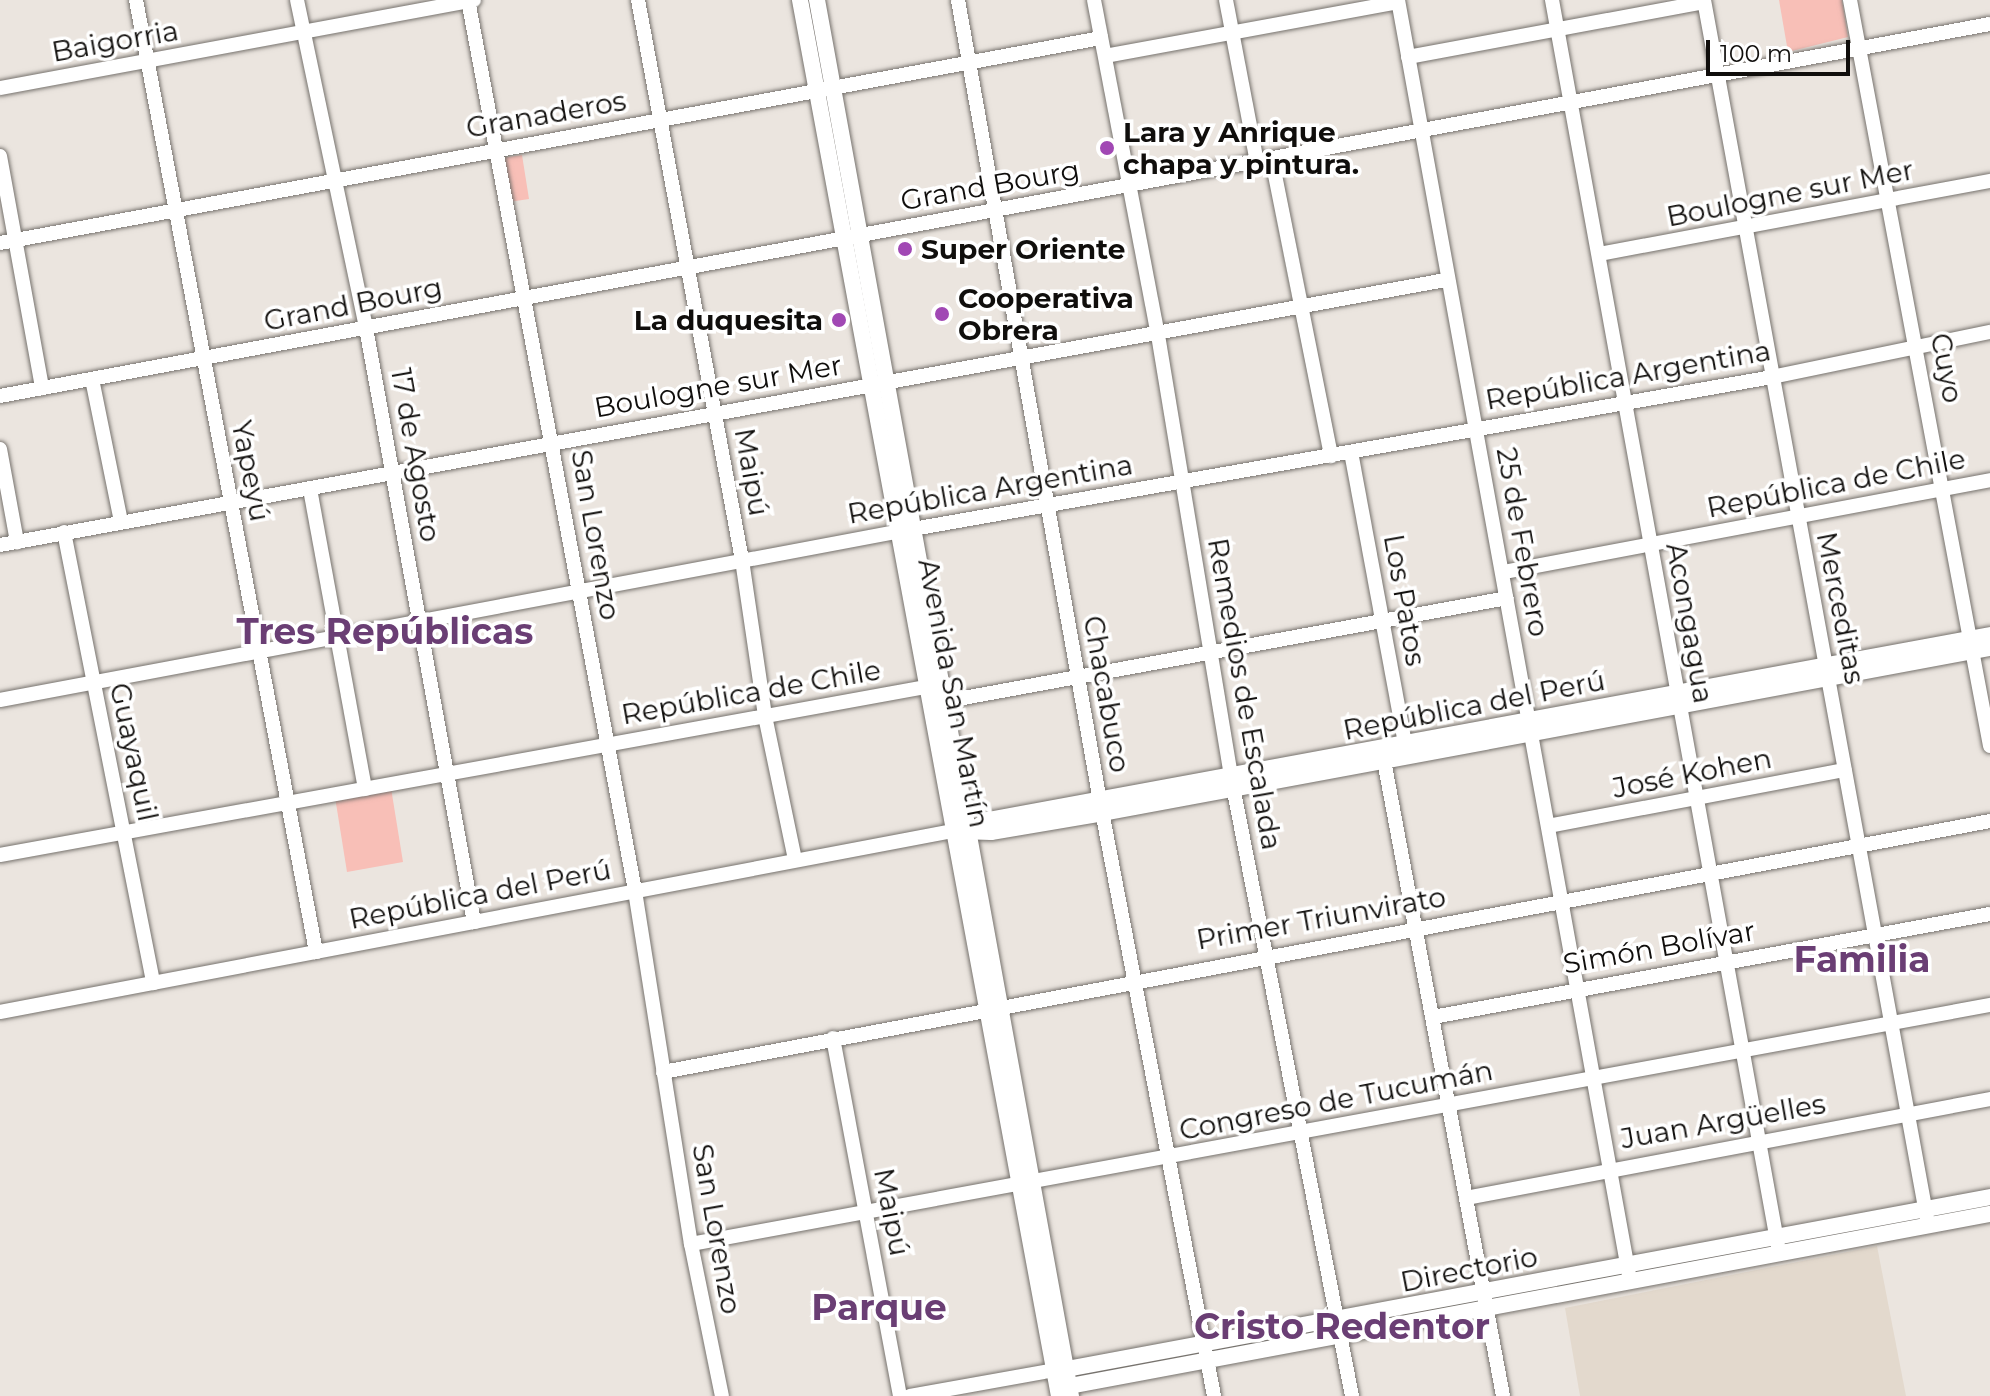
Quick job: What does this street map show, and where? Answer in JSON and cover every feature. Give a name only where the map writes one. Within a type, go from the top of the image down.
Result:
[{"type":"main road","name":"Avenida San Martín","points":[[800,0],[952,831],[994,1007]]},
{"type":"main road","name":"Avenida San Martín","points":[[817,0],[947,701],[970,832],[994,1007],[1063,1385]]},
{"type":"main road","name":"República del Perú","points":[[952,831],[970,832],[1971,645],[1990,635]]},
{"type":"main road","name":"República del Perú","points":[[1971,645],[1990,648]]},
{"type":"main road","name":"Directorio","points":[[1927,1218],[1990,1197]]},
{"type":"main road","name":"Directorio","points":[[1063,1385],[1205,1353],[1340,1328],[1486,1310],[1629,1274],[1927,1218],[1990,1214]]},
{"type":"main road","name":"Directorio","points":[[1340,1328],[1483,1292],[1629,1274]]},
{"type":"street","name":"Yapeyú","points":[[136,0],[316,952]]},
{"type":"street","name":"17 de Agosto","points":[[297,0],[366,328],[474,922]]},
{"type":"street","name":"Baigorria","points":[[0,88],[470,0]]},
{"type":"street","name":"San Lorenzo","points":[[470,0],[635,891],[691,1244],[722,1396]]},
{"type":"street","name":"Maipú","points":[[638,0],[742,560],[765,716],[795,860]]},
{"type":"street","name":"Chacabuco","points":[[958,0],[1077,674],[1214,1396]]},
{"type":"street","name":"Remedios de Escalada","points":[[1094,0],[1158,335],[1180,481],[1233,782],[1352,1396]]},
{"type":"street","points":[[1226,0],[1301,308],[1331,456]]},
{"type":"street","name":"Acongagua","points":[[1552,0],[1626,402],[1676,699],[1698,799],[1778,1246]]},
{"type":"street","name":"Cuyo","points":[[1850,0],[1990,746]]},
{"type":"street","points":[[1105,56],[1398,1]]},
{"type":"street","name":"25 de Febrero","points":[[1398,1],[1446,280],[1504,572],[1629,1274]]},
{"type":"street","points":[[1408,57],[1704,1]]},
{"type":"street","name":"Merceditas","points":[[1704,1],[1927,1218]]},
{"type":"street","name":"Grand Bourg","points":[[0,396],[1990,24]]},
{"type":"street","name":"Granaderos","points":[[0,243],[1101,38]]},
{"type":"street","points":[[0,156],[42,388]]},
{"type":"street","name":"Boulogne sur Mer","points":[[1599,254],[1990,181]]},
{"type":"street","name":"Boulogne sur Mer","points":[[0,545],[1446,280]]},
{"type":"street","name":"República Argentina","points":[[0,700],[742,560],[1331,456],[1476,427],[1772,377],[1990,332]]},
{"type":"street","points":[[92,379],[121,521]]},
{"type":"street","points":[[0,449],[17,542]]},
{"type":"street","name":"Los Patos","points":[[1351,452],[1384,618],[1406,751]]},
{"type":"street","name":"República de Chile","points":[[1504,572],[1990,480]]},
{"type":"street","points":[[310,489],[365,789]]},
{"type":"street","name":"Guayaquil","points":[[64,532],[153,983]]},
{"type":"street","points":[[947,701],[1077,674],[1507,598]]},
{"type":"street","name":"República de Chile","points":[[0,855],[925,687],[947,701]]},
{"type":"street","points":[[1383,756],[1503,1396]]},
{"type":"street","name":"José Kohen","points":[[1548,826],[1845,770]]},
{"type":"street","name":"Primer Triunvirato","points":[[663,1072],[1268,954],[1990,821]]},
{"type":"street","name":"República del Perú","points":[[0,1012],[952,831]]},
{"type":"street","name":"Simón Bolívar","points":[[1433,1017],[1990,914]]},
{"type":"street","name":"Congreso de Tucumán","points":[[691,1244],[867,1216],[1990,1005]]},
{"type":"street","name":"Maipú","points":[[833,1038],[900,1396]]},
{"type":"street","name":"Juan Argüelles","points":[[1466,1198],[1610,1168],[1990,1099]]},
{"type":"street","name":"Directorio","points":[[910,1396],[1063,1385]]},
{"type":"shaded area","points":[[1779,0],[1842,0],[1848,37],[1788,52]]},
{"type":"shaded area","points":[[522,155],[529,199],[509,202],[502,158]]},
{"type":"shaded area","points":[[391,788],[403,862],[347,872],[335,797]]},
{"type":"shaded area","points":[[1877,1246],[1906,1396],[1580,1396],[1565,1308]]},
{"type":"place","name":"Lara y Anrique chapa y pintura.","points":[[1107,148]]},
{"type":"place","name":"Super Oriente","points":[[905,249]]},
{"type":"place","name":"Cooperativa Obrera","points":[[942,314]]},
{"type":"place","name":"La duquesita","points":[[839,320]]},
{"type":"district","name":"Tres Repúblicas","points":[[385,632]]},
{"type":"district","name":"Familia","points":[[1862,960]]},
{"type":"district","name":"Parque","points":[[879,1308]]},
{"type":"district","name":"Cristo Redentor","points":[[1342,1327]]}]
